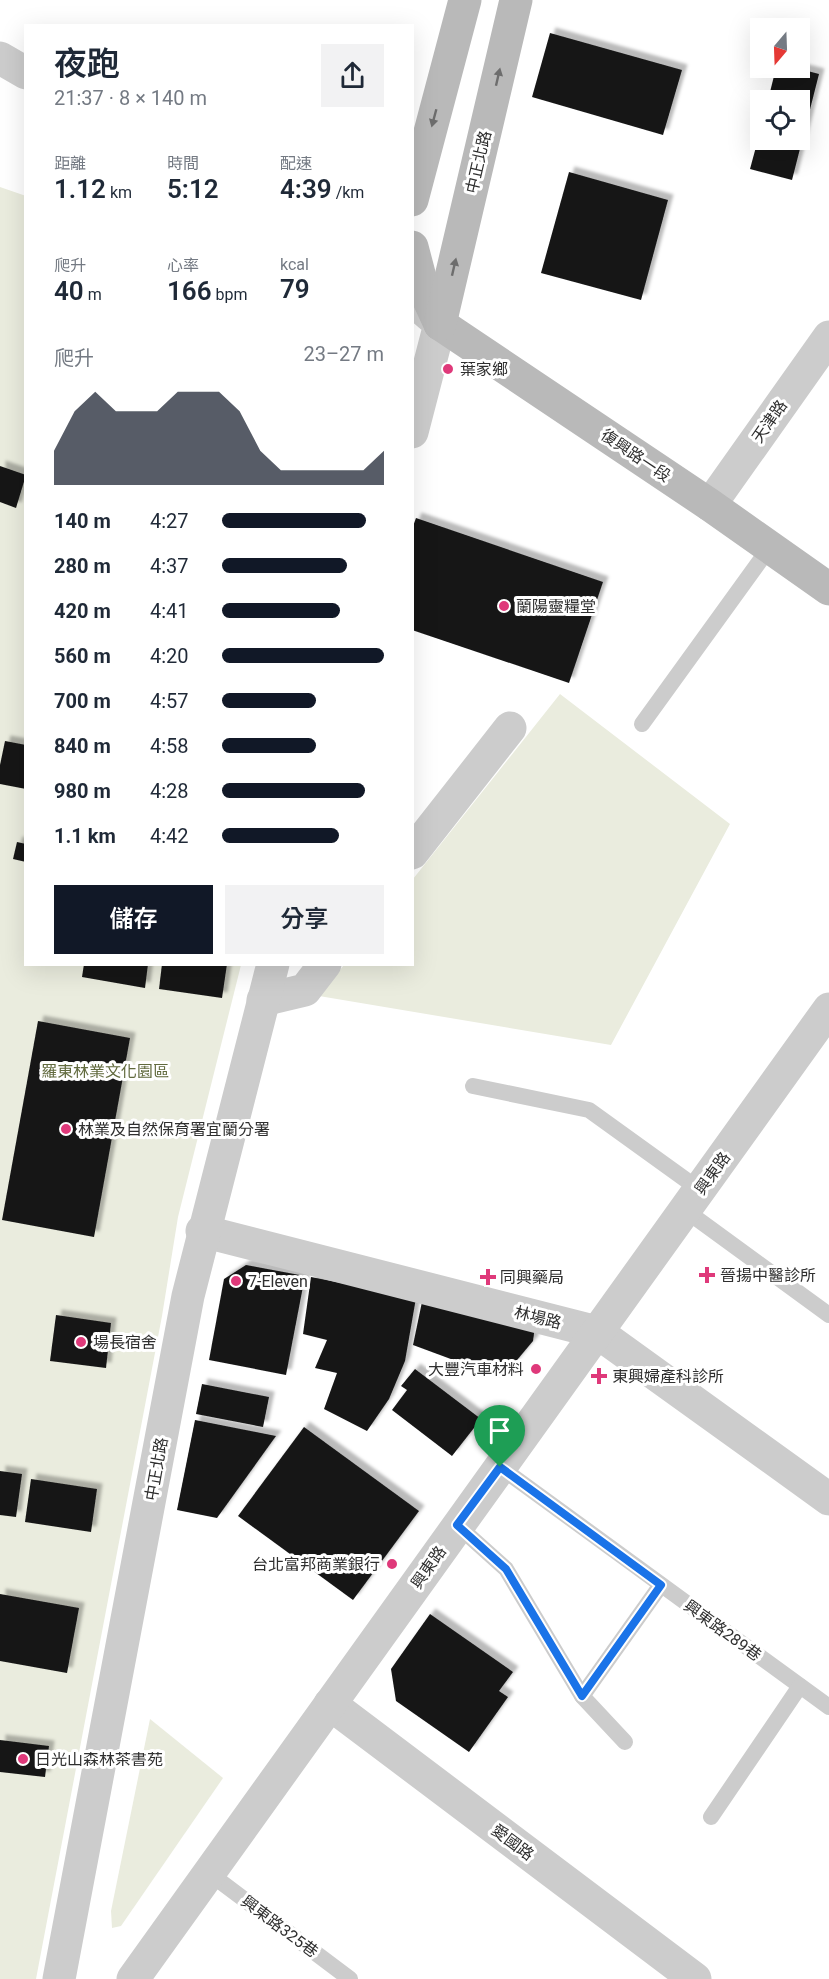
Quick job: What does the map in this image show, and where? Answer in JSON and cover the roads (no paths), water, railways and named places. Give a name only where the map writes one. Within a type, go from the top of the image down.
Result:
[{"type":"main road","points":[[414,192],[465,0]]},
{"type":"main road","name":"中正北路","points":[[440,324],[516,0]]},
{"type":"main road","points":[[414,255],[422,285],[440,324]]},
{"type":"main road","name":"復興路一段","points":[[440,324],[710,505],[829,589]]},
{"type":"street","points":[[0,58],[24,72]]},
{"type":"street","points":[[414,303],[440,324]]},
{"type":"street","name":"中正北路","points":[[414,424],[440,324]]},
{"type":"street","name":"天津路","points":[[710,505],[829,337]]},
{"type":"street","points":[[414,850],[510,728]]},
{"type":"street","name":"中正北路","points":[[59,1979],[188,1296],[202,1232],[272,966]]},
{"type":"street","points":[[263,1000],[305,990],[323,966]]},
{"type":"street","name":"興東路","points":[[133,1979],[829,1009]]},
{"type":"street","name":"林場路","points":[[202,1232],[597,1332],[829,1499]]},
{"type":"street","name":"愛國路","points":[[330,1704],[695,1979]]},
{"type":"lane","points":[[642,724],[770,547]]},
{"type":"lane","points":[[473,1086],[589,1110],[829,1315]]},
{"type":"lane","name":"興東路289巷","points":[[500,1467],[829,1707]]},
{"type":"lane","points":[[457,1525],[506,1569],[582,1696],[625,1742]]},
{"type":"lane","points":[[582,1696],[661,1585]]},
{"type":"lane","points":[[711,1817],[800,1686]]},
{"type":"lane","name":"興東路325巷","points":[[209,1873],[350,1979]]},
{"type":"place","name":"葉家鄉","points":[[448,369]]},
{"type":"place","name":"蘭陽靈糧堂","points":[[504,606]]},
{"type":"place","name":"林業及自然保育署宜蘭分署","points":[[66,1129]]},
{"type":"place","name":"晉揚中醫診所","points":[[707,1275]]},
{"type":"place","name":"同興藥局","points":[[488,1277]]},
{"type":"place","name":"7-Eleven","points":[[236,1281]]},
{"type":"place","name":"場長宿舍","points":[[81,1342]]},
{"type":"place","name":"大豐汽車材料","points":[[536,1369]]},
{"type":"place","name":"東興婦產科診所","points":[[599,1376]]},
{"type":"place","name":"台北富邦商業銀行","points":[[392,1564]]},
{"type":"place","name":"日光山森林茶書苑","points":[[23,1759]]},
{"type":"park label","name":"羅東林業文化園區","points":[[105,1071]]}]
